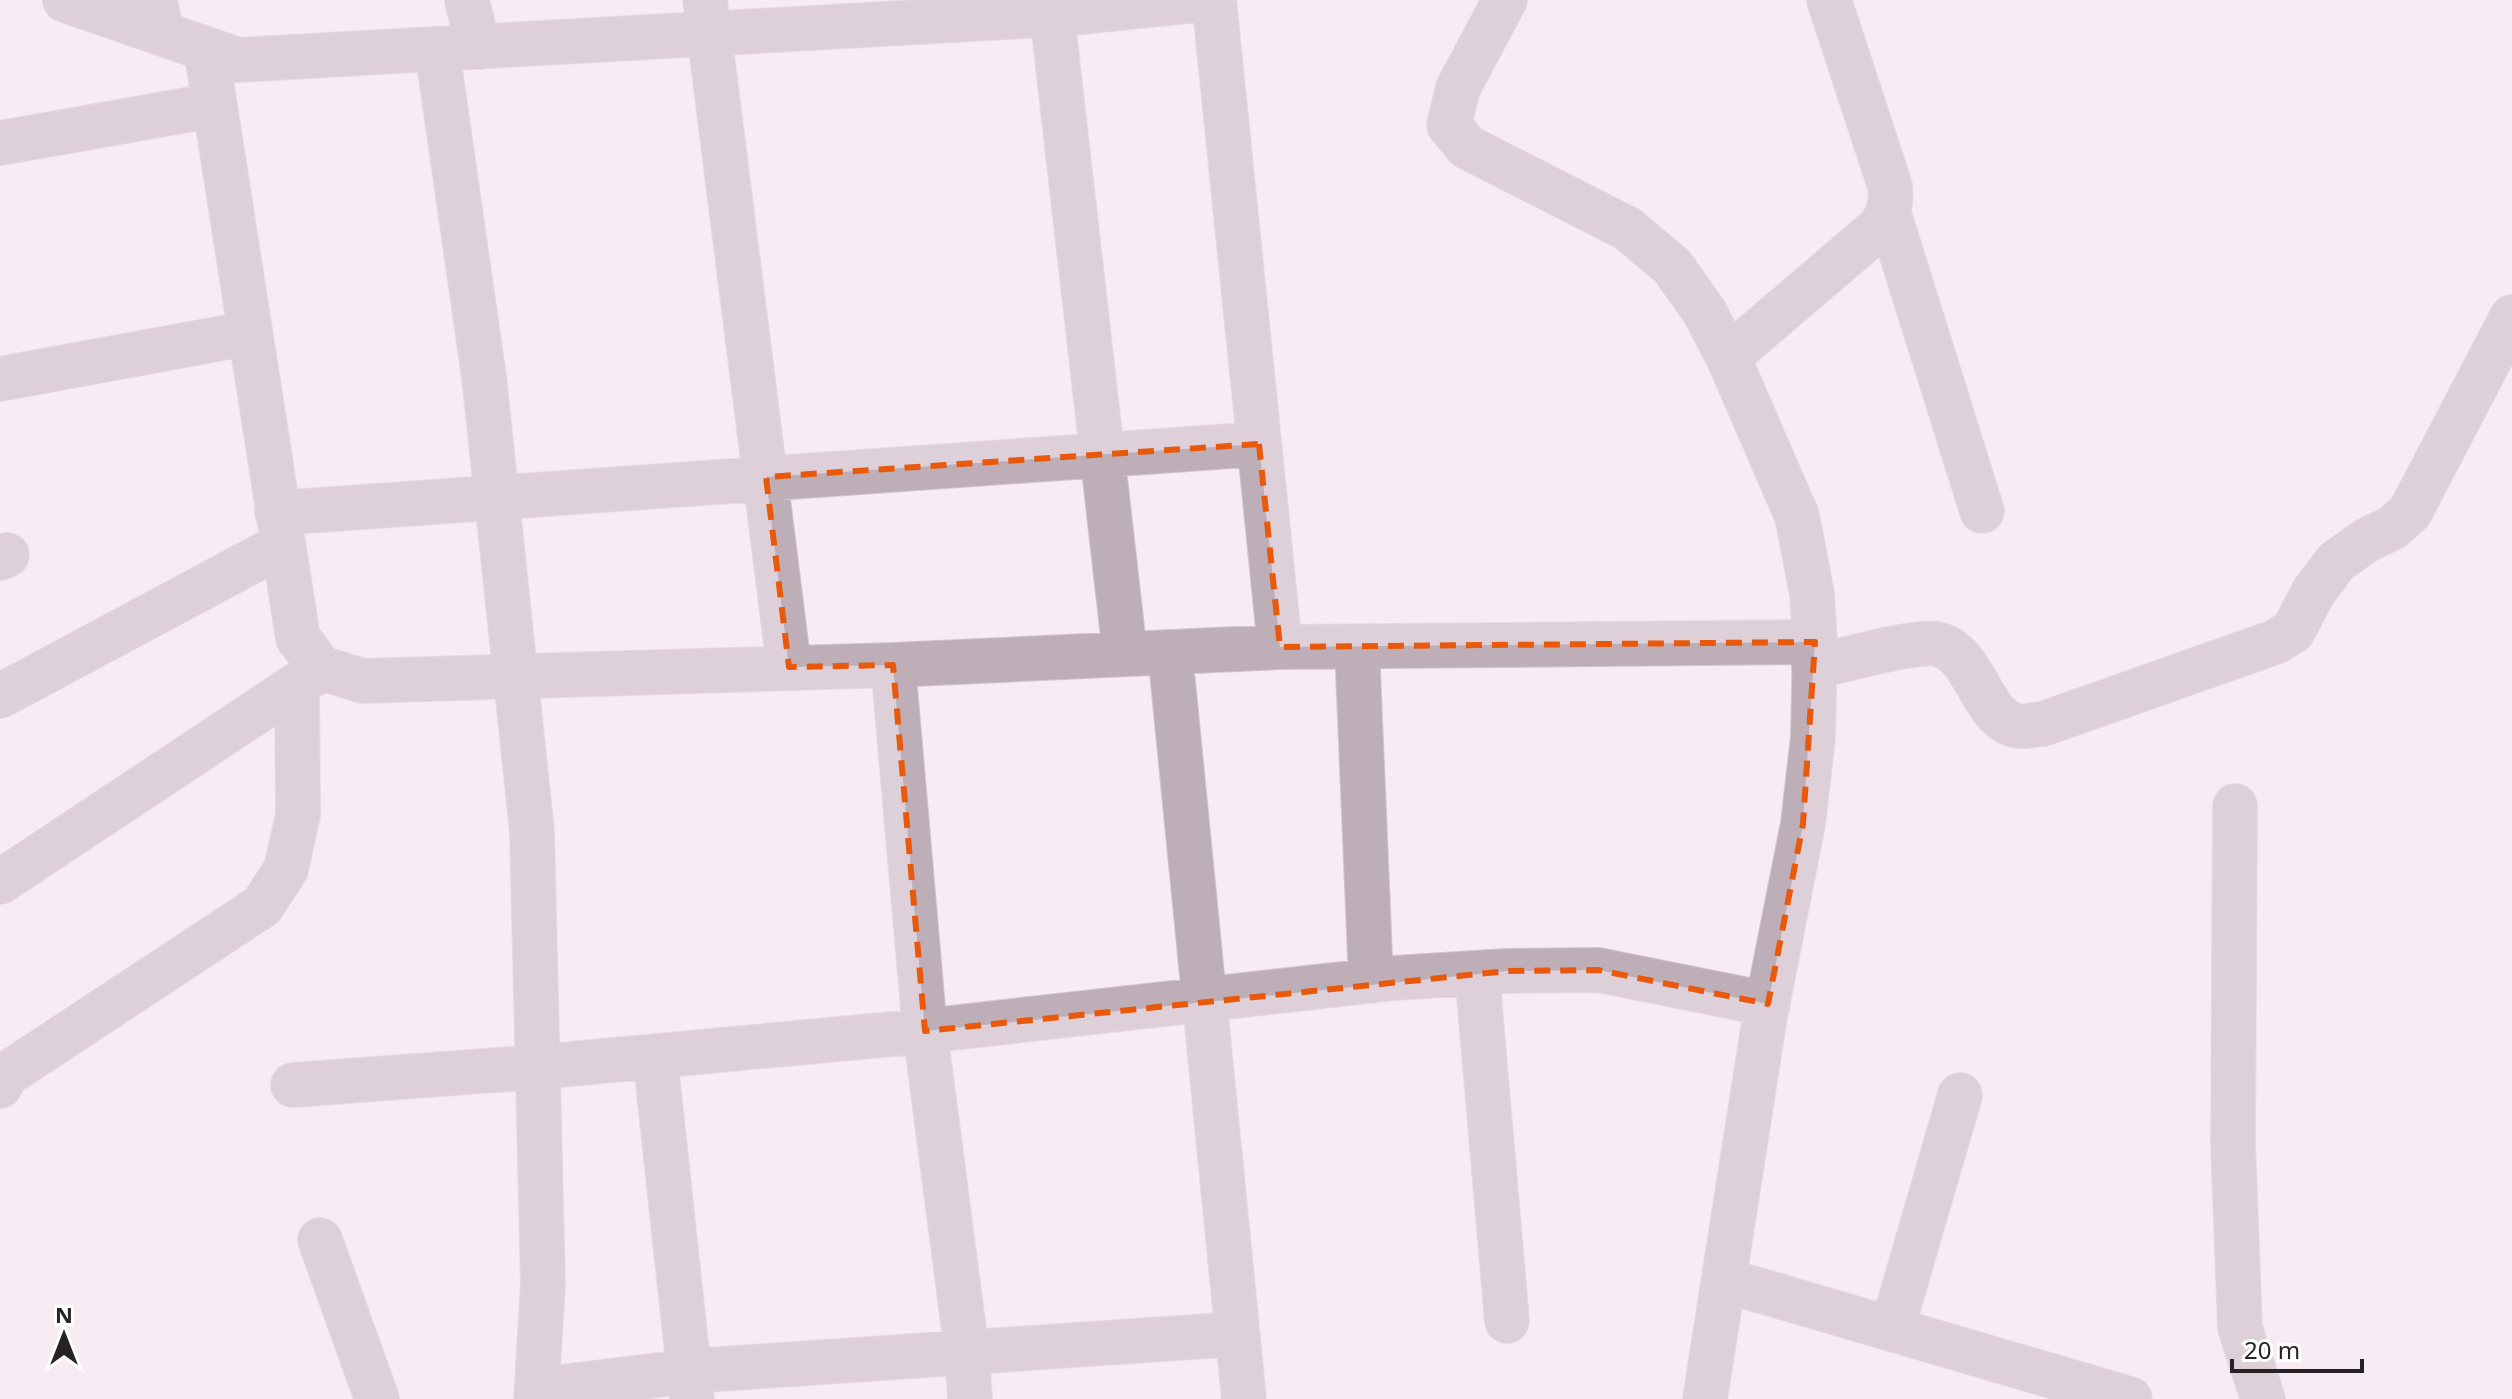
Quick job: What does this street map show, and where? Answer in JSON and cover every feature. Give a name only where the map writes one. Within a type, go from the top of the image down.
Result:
[{"type":"street","points":[[65,0],[158,16],[206,49],[238,60],[457,48],[708,16],[1052,14],[1101,5],[1198,0]]},
{"type":"street","points":[[467,0],[457,48],[484,377],[532,832],[543,1285],[536,1395],[692,1385],[967,1353],[1237,1334]]},
{"type":"street","points":[[1214,0],[1280,647]]},
{"type":"street","points":[[1505,0],[1458,88],[1449,125],[1467,147],[1628,229],[1672,266],[1704,311],[1728,357],[1797,516],[1812,594],[1813,737],[1803,824],[1768,1004],[1705,1399]]},
{"type":"street","points":[[1728,357],[1880,227],[1889,214],[1892,201],[1890,186],[1829,0]]},
{"type":"street","points":[[1052,14],[1125,654]]},
{"type":"street","points":[[708,16],[789,667]]},
{"type":"street","points":[[0,1086],[7,1074],[262,906],[286,869],[298,815],[309,676],[298,638],[280,529],[206,49]]},
{"type":"street","points":[[0,143],[215,105]]},
{"type":"street","points":[[1889,214],[1982,511]]},
{"type":"street","points":[[0,882],[309,676],[363,681],[893,665],[1280,647],[1814,654],[1937,644],[1962,659],[1996,713],[2017,726],[2043,724],[2275,642],[2293,631],[2314,591],[2337,561],[2367,540],[2392,528],[2410,512],[2512,317]]},
{"type":"street","points":[[0,379],[250,333]]},
{"type":"street","points":[[0,696],[280,529],[496,498],[1259,444]]},
{"type":"street","points":[[1357,647],[1371,981]]},
{"type":"street","points":[[1170,652],[1244,1399]]},
{"type":"street","points":[[893,665],[925,1031],[967,1353],[970,1399]]},
{"type":"street","points":[[2235,806],[2233,1143],[2240,1328],[2263,1399]]},
{"type":"street","points":[[293,1085],[538,1067],[925,1031],[1371,981],[1477,973],[1598,970],[1768,1004]]},
{"type":"street","points":[[1477,973],[1507,1321]]},
{"type":"street","points":[[655,1056],[692,1385]]},
{"type":"street","points":[[1892,1329],[1960,1095]]},
{"type":"street","points":[[320,1240],[377,1399]]},
{"type":"street","points":[[1724,1280],[2130,1399]]},
{"type":"highlighted area","points":[[1259,444],[1280,647],[1815,642],[1803,824],[1768,1004],[1598,970],[1507,971],[925,1031],[893,665],[789,667],[766,477]]}]
